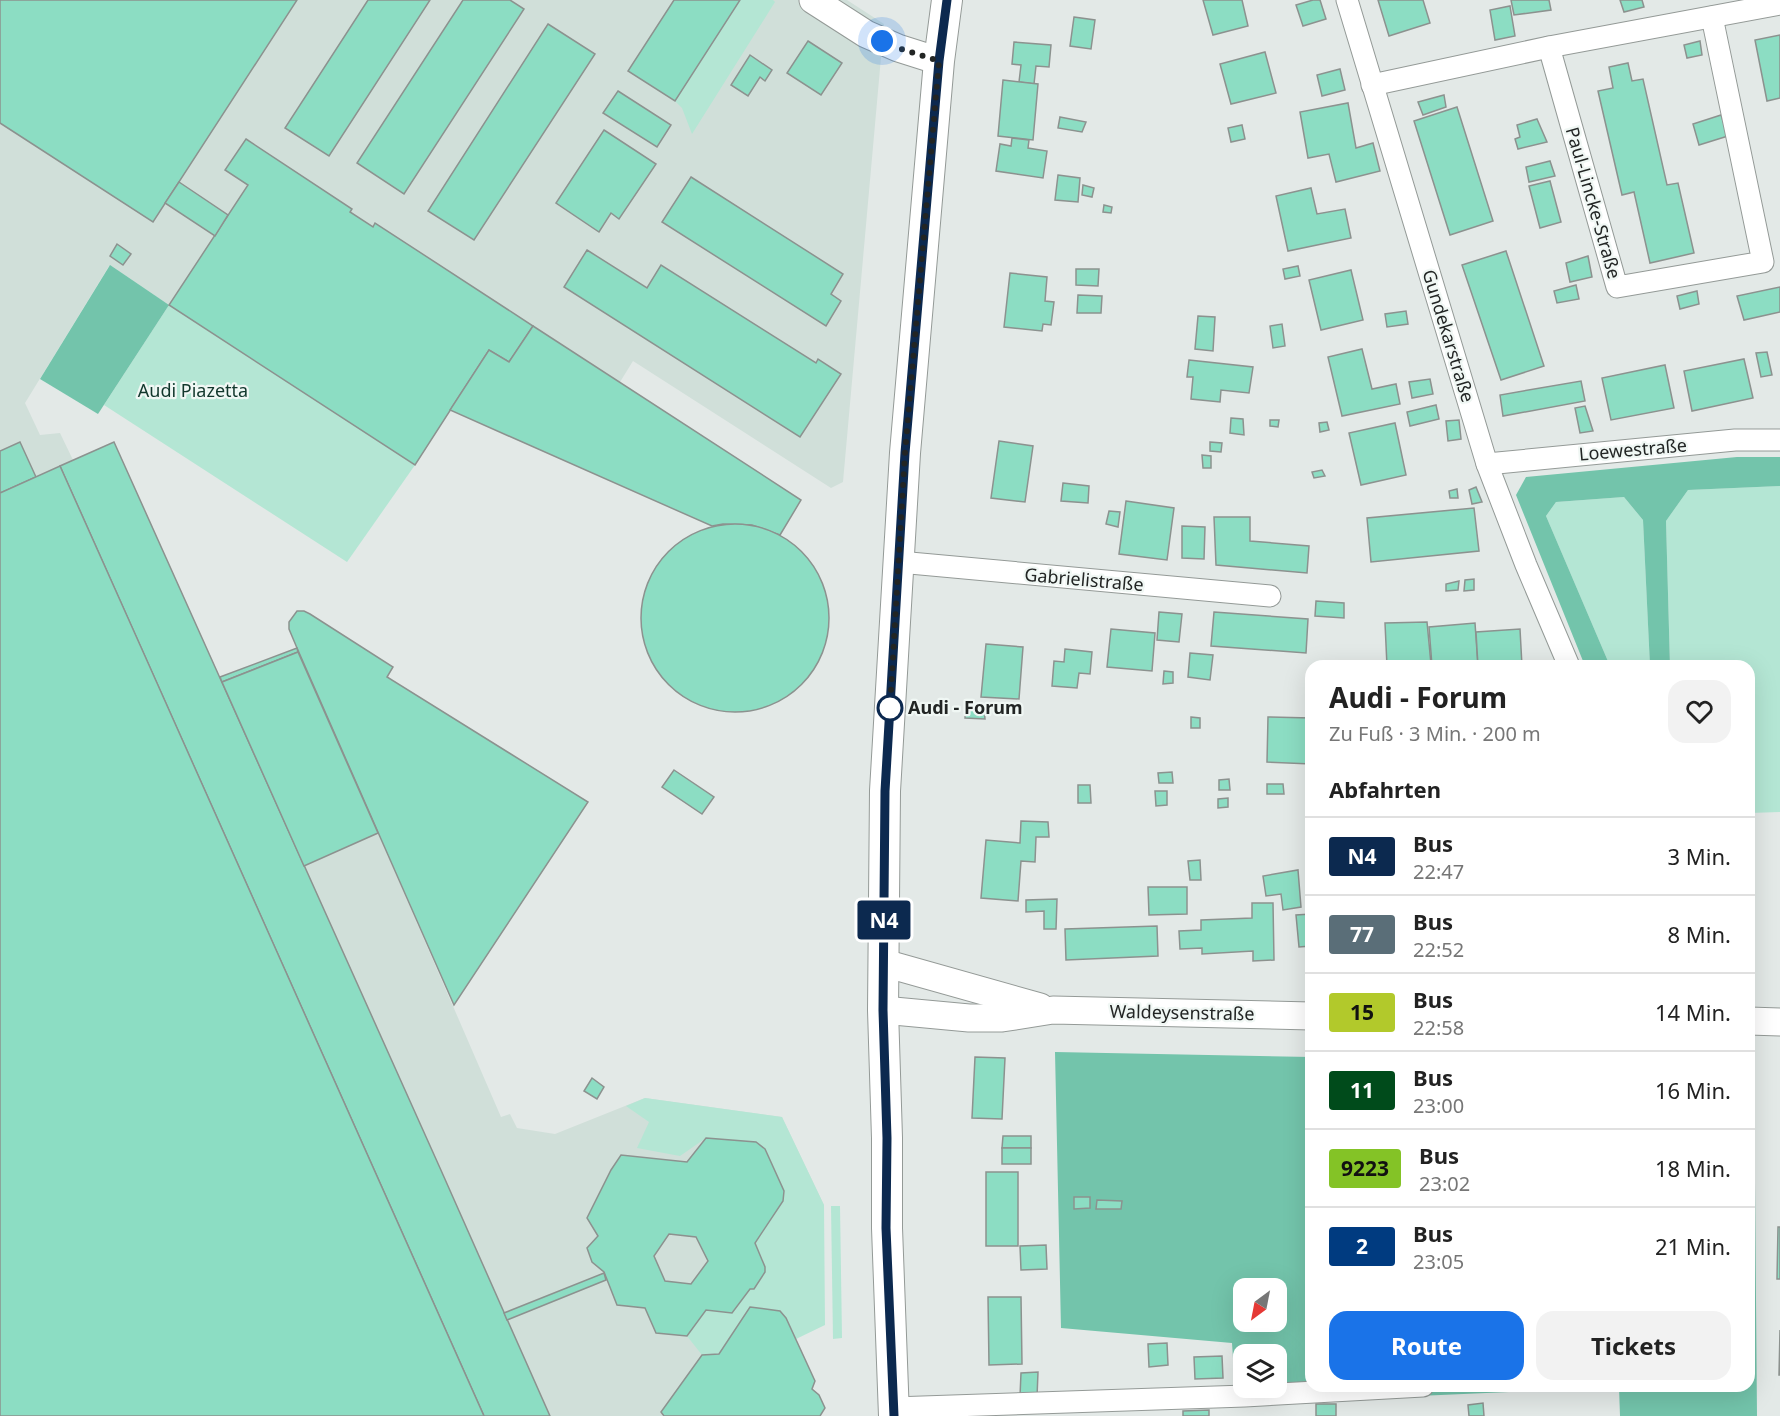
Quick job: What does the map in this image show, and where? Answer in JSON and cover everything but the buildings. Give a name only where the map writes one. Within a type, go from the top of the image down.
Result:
[{"type":"main road","points":[[894,1412],[886,1228],[887,1138],[883,1010],[885,791],[905,453],[939,61],[947,0]]},
{"type":"street","points":[[813,0],[866,34],[898,48],[939,61]]},
{"type":"street","name":"Gundekarstraße","points":[[1347,0],[1487,464],[1566,660]]},
{"type":"street","points":[[1372,85],[1549,47],[1780,4]]},
{"type":"street","name":"Paul-Lincke-Straße","points":[[1549,47],[1617,287],[1763,262],[1712,17]]},
{"type":"street","name":"Loewestraße","points":[[1487,464],[1735,440],[1780,440]]},
{"type":"street","name":"Gabrielistraße","points":[[899,562],[1270,596]]},
{"type":"street","name":"Waldeysenstraße","points":[[884,963],[1053,1010]]},
{"type":"street","name":"Waldeysenstraße","points":[[883,1010],[969,1018],[1002,1018],[1053,1010],[1305,1016]]},
{"type":"street","points":[[1755,1021],[1780,1022]]},
{"type":"street","points":[[894,1412],[1316,1392]]},
{"type":"shaded area","points":[[0,0],[847,0],[884,24],[843,482],[831,488],[633,361],[620,382],[376,224],[373,227],[350,212],[352,209],[226,170],[248,185],[169,305],[109,266],[25,403],[40,435],[60,433],[73,460],[114,442],[220,677],[297,648],[298,652],[223,682],[304,865],[378,833],[501,1117],[510,1114],[517,1128],[555,1134],[645,1098],[782,1117],[824,1205],[780,1311],[817,1416],[0,1416]]},
{"type":"green space","points":[[740,0],[773,0],[775,2],[692,134],[682,108],[675,101]]},
{"type":"green space","points":[[110,265],[169,305],[98,414],[40,379]]},
{"type":"green space","name":"Audi Piazetta","points":[[169,305],[415,465],[347,562],[104,405]]},
{"type":"green space","points":[[1737,457],[1780,457],[1780,486],[1688,490],[1666,521],[1670,660],[1650,660],[1643,520],[1624,497],[1556,502],[1546,516],[1607,660],[1583,660],[1516,495],[1526,477]]},
{"type":"green space","points":[[1780,486],[1780,812],[1755,813],[1755,660],[1670,660],[1666,521],[1688,490]]},
{"type":"green space","points":[[1624,497],[1643,520],[1650,660],[1607,660],[1546,516],[1556,502]]},
{"type":"green space","points":[[1055,1052],[1305,1057],[1305,1392],[1506,1392],[1236,1404],[1236,1398],[1287,1398],[1287,1344],[1233,1344],[1233,1358],[1232,1343],[1061,1328]]},
{"type":"green space","points":[[645,1098],[782,1117],[824,1205],[825,1325],[796,1339],[780,1311],[750,1307],[719,1354],[702,1355],[687,1336],[706,1310],[732,1313],[750,1289],[754,1289],[765,1267],[755,1243],[783,1201],[784,1191],[765,1149],[756,1142],[706,1138],[680,1156],[637,1148],[649,1122],[626,1106]]},
{"type":"green space","points":[[1755,1182],[1757,1416],[1620,1416],[1619,1392],[1755,1392]]},
{"type":"green space","points":[[831,1206],[840,1206],[842,1338],[833,1339]]},
{"type":"bus line","name":"N4","points":[[894,1416],[886,1228],[887,1138],[883,1010],[885,791],[905,453],[939,61],[947,0]]},
{"type":"place","name":"Audi - Forum","points":[[890,708]]},
{"type":"route","points":[[882,41],[939,61],[905,453],[890,708]]}]
